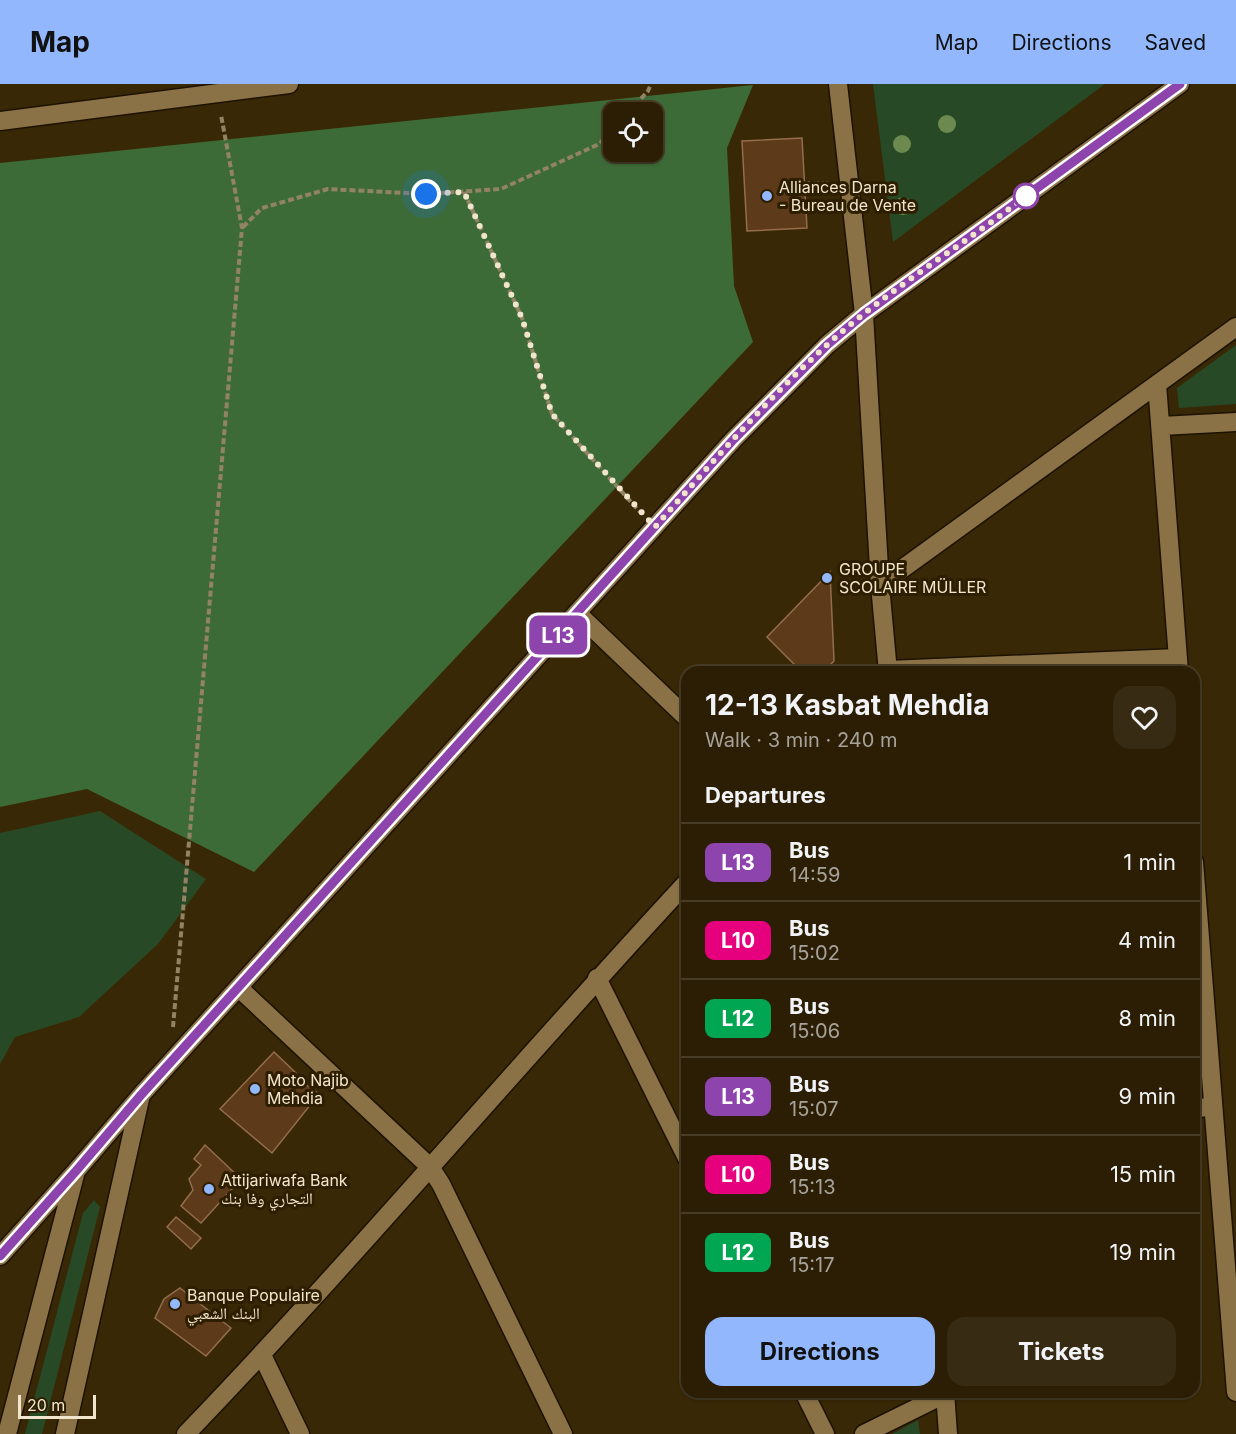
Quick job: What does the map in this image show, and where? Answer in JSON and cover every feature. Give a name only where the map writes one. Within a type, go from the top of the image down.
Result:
[{"type":"street","points":[[0,121],[289,84]]},
{"type":"street","points":[[838,84],[864,314],[887,666]]},
{"type":"street","points":[[0,1256],[141,1095],[734,439],[800,371],[864,314],[1179,84]]},
{"type":"street","points":[[880,585],[1236,327]]},
{"type":"street","points":[[1130,666],[1179,665],[1157,384]]},
{"type":"street","points":[[1161,426],[1236,422]]},
{"type":"street","points":[[578,613],[681,712]]},
{"type":"street","points":[[186,1434],[261,1355],[597,978],[681,888]]},
{"type":"street","points":[[1200,939],[1236,1392]]},
{"type":"street","points":[[597,978],[681,1146]]},
{"type":"street","points":[[239,988],[430,1167],[441,1184],[563,1434]]},
{"type":"street","points":[[65,1434],[141,1095]]},
{"type":"street","points":[[1200,1108],[1213,1107]]},
{"type":"street","points":[[7,1434],[76,1171]]},
{"type":"street","points":[[261,1355],[300,1434]]},
{"type":"street","points":[[807,1398],[825,1434]]},
{"type":"street","points":[[864,1434],[935,1398]]},
{"type":"street","points":[[945,1398],[948,1434]]},
{"type":"path","points":[[638,102],[651,84]]},
{"type":"path","points":[[173,1028],[242,228],[217,92]]},
{"type":"path","points":[[242,228],[262,208],[328,189],[426,194],[501,189],[599,144],[603,140]]},
{"type":"path","points":[[464,192],[522,318],[552,414],[655,527]]},
{"type":"green space","points":[[873,84],[1105,84],[893,242]]},
{"type":"green space","points":[[753,85],[727,148],[734,286],[753,342],[254,872],[87,789],[0,807],[0,163]]},
{"type":"green space","points":[[1236,345],[1236,404],[1179,408],[1177,388]]},
{"type":"green space","points":[[100,811],[206,879],[158,944],[79,1017],[15,1037],[0,1064],[0,833]]},
{"type":"green space","points":[[94,1200],[100,1207],[42,1434],[25,1434],[83,1213]]},
{"type":"green space","points":[[918,1420],[920,1434],[892,1434]]},
{"type":"building","points":[[802,138],[807,228],[747,231],[742,141]]},
{"type":"building","points":[[830,572],[834,661],[829,666],[796,666],[767,637]]},
{"type":"building","points":[[274,1052],[296,1073],[295,1077],[319,1094],[272,1153],[220,1109]]},
{"type":"building","points":[[205,1145],[241,1179],[201,1223],[181,1206],[193,1190],[189,1179],[201,1165],[194,1159]]},
{"type":"building","points":[[176,1217],[201,1238],[191,1249],[167,1227]]},
{"type":"building","points":[[180,1288],[231,1328],[206,1356],[155,1318],[164,1299]]},
{"type":"bus line","name":"L13","points":[[0,1256],[141,1095],[734,439],[827,345],[864,314],[1180,84]]},
{"type":"place","name":"Alliances Darna - Bureau de Vente","points":[[767,196]]},
{"type":"place","name":"GROUPE SCOLAIRE MÜLLER","points":[[827,578]]},
{"type":"place","name":"Moto Najib Mehdia","points":[[255,1089]]},
{"type":"place","name":"Attijariwafa Bank التجاري وفا بنك","points":[[209,1189]]},
{"type":"place","name":"Banque Populaire البنك الشعبي","points":[[175,1304]]},
{"type":"route","points":[[426,194],[464,192],[522,318],[552,414],[655,527],[734,439],[827,345],[864,314],[1026,196]]}]
